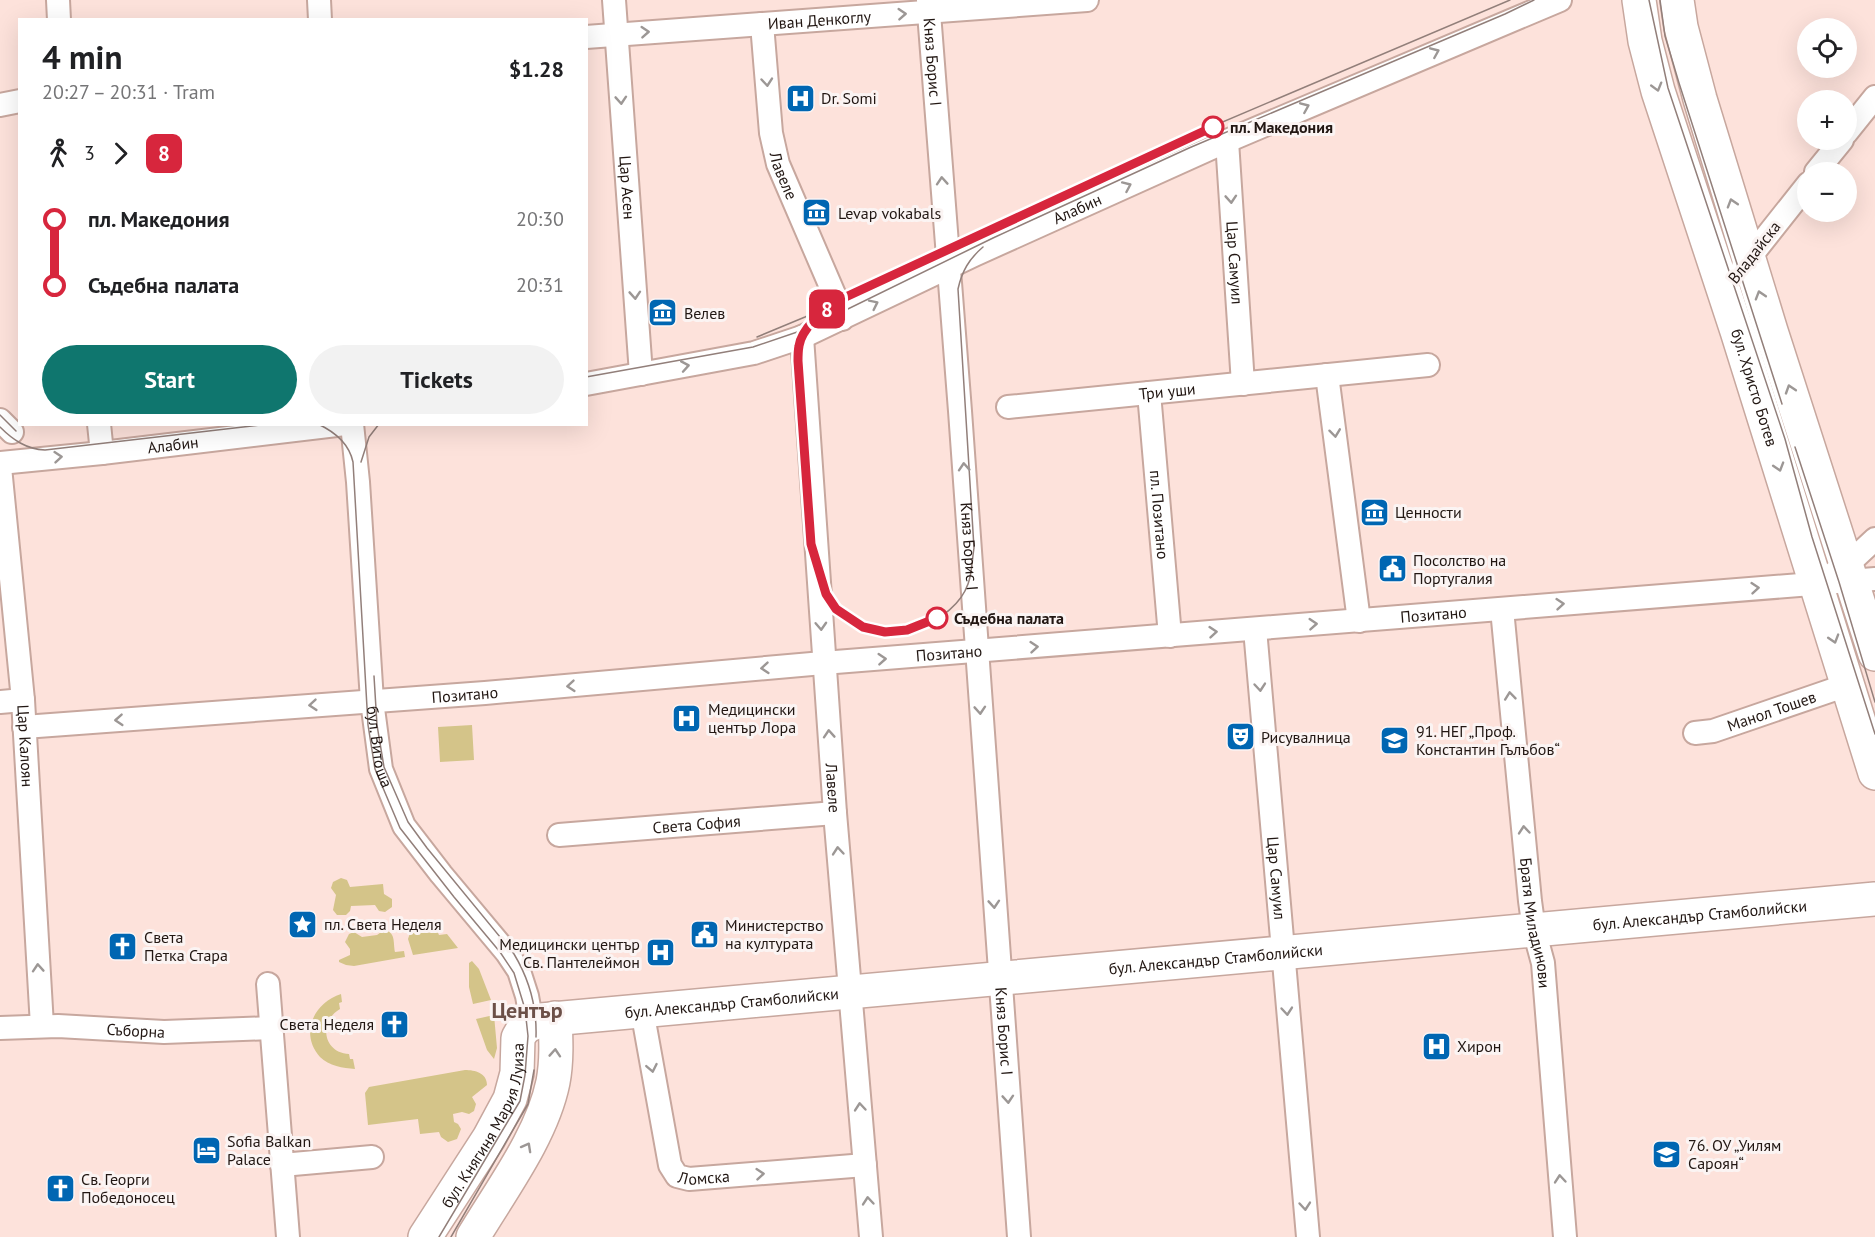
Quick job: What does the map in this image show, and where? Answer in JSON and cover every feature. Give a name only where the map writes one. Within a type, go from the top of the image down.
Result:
[{"type":"main road","name":"бул. Христо Ботев","points":[[1639,0],[1645,41],[1658,91],[1724,291],[1875,773]]},
{"type":"main road","name":"бул. Христо Ботев","points":[[1678,1],[1681,27],[1700,99],[1749,259],[1858,575],[1875,654]]},
{"type":"main road","name":"бул. Александър Стамболийски","points":[[543,1021],[642,1010],[1875,899]]},
{"type":"main road","name":"бул. Княгиня Мария Луиза","points":[[424,1237],[510,1099],[517,1073],[518,1038],[527,1026],[543,1021]]},
{"type":"main road","points":[[473,1237],[527,1147],[540,1120],[553,1081],[556,1038],[543,1021]]},
{"type":"street","points":[[58,0],[59,18]]},
{"type":"street","points":[[319,0],[320,18]]},
{"type":"street","name":"Цар Асен","points":[[614,0],[641,374]]},
{"type":"street","name":"Иван Денкоглу","points":[[588,37],[762,24],[929,6],[1087,0]]},
{"type":"street","name":"Алабин","points":[[588,384],[754,353],[802,337],[950,266],[1227,141],[1560,0]]},
{"type":"street","name":"Княз Борис I","points":[[929,6],[950,266],[1019,1237]]},
{"type":"street","name":"Лавеле","points":[[762,24],[771,133],[778,164],[837,301],[842,319]]},
{"type":"street","points":[[0,105],[18,101]]},
{"type":"street","points":[[1857,121],[1873,103]]},
{"type":"street","name":"Цар Самуил","points":[[1227,141],[1243,384]]},
{"type":"street","points":[[1824,162],[1834,150]]},
{"type":"street","name":"Владайска","points":[[1724,291],[1797,197]]},
{"type":"street","name":"Лавеле","points":[[802,337],[823,663],[871,1237]]},
{"type":"street","name":"Три уши","points":[[1008,407],[1428,365]]},
{"type":"street","points":[[1327,375],[1359,621]]},
{"type":"street","name":"пл. Позитано","points":[[1149,393],[1170,636]]},
{"type":"street","points":[[99,426],[102,453]]},
{"type":"street","name":"Алабин","points":[[0,465],[328,426]]},
{"type":"street","name":"бул. Витоша","points":[[352,426],[372,701],[381,770],[404,826],[515,966],[527,996],[543,1021]]},
{"type":"street","name":"Цар Калоян","points":[[0,465],[22,700],[42,1026]]},
{"type":"street","points":[[1858,575],[1875,539]]},
{"type":"street","name":"Позитано","points":[[24,727],[485,693],[823,663],[1359,621],[1816,583],[1858,575]]},
{"type":"street","name":"Братя Миладинови","points":[[1502,609],[1534,930],[1543,963],[1565,1237]]},
{"type":"street","name":"Цар Самуил","points":[[1255,629],[1308,1237]]},
{"type":"street","name":"Манол Тошев","points":[[1695,733],[1713,731],[1847,684]]},
{"type":"street","points":[[0,702],[22,700]]},
{"type":"street","name":"Света София","points":[[559,835],[835,813]]},
{"type":"street","points":[[268,984],[288,1237]]},
{"type":"street","name":"Ломска","points":[[642,1010],[670,1165],[677,1176],[688,1179],[865,1165]]},
{"type":"street","name":"Съборна","points":[[0,1028],[42,1026],[164,1032],[271,1028]]},
{"type":"street","points":[[282,1165],[372,1157]]},
{"type":"shaded area","points":[[472,725],[474,760],[440,762],[438,727]]},
{"type":"shaded area","points":[[341,878],[347,880],[350,887],[383,884],[384,894],[392,899],[392,907],[385,912],[379,911],[375,905],[351,906],[346,915],[337,915],[333,910],[336,895],[331,888],[333,882]]},
{"type":"shaded area","points":[[435,926],[439,935],[447,934],[458,948],[413,955],[408,939],[410,933],[417,929],[425,933],[431,932]]},
{"type":"shaded area","points":[[384,930],[392,935],[395,952],[404,951],[405,957],[354,966],[339,962],[350,955],[350,949],[345,942],[349,934],[354,932],[362,937],[377,935]]},
{"type":"shaded area","points":[[472,961],[479,969],[491,1000],[473,1004],[469,987],[469,963]]},
{"type":"shaded area","points":[[341,994],[340,1009],[329,1021],[326,1035],[333,1048],[349,1054],[350,1059],[353,1059],[355,1069],[328,1063],[320,1057],[311,1038],[312,1020],[317,1012],[331,998]]},
{"type":"shaded area","points":[[494,1015],[497,1048],[494,1059],[487,1050],[476,1019]]},
{"type":"shaded area","points":[[465,1070],[483,1075],[487,1085],[472,1097],[476,1104],[474,1111],[469,1114],[462,1112],[453,1114],[454,1122],[461,1129],[457,1139],[448,1142],[441,1137],[439,1132],[420,1134],[418,1119],[368,1125],[365,1093],[369,1087]]},
{"type":"tram line","points":[[757,337],[805,317],[1185,138],[1510,0]]},
{"type":"tram line","points":[[588,377],[753,347],[809,328],[993,238],[1189,148],[1534,0]]},
{"type":"tram line","points":[[1649,0],[1668,88],[1785,439],[1812,537],[1875,734]]},
{"type":"tram line","points":[[1660,0],[1665,36],[1679,83],[1782,404]]},
{"type":"tram line","name":"8","points":[[937,618],[925,625],[907,630],[885,632],[863,627],[849,618],[836,609],[826,594],[811,544],[798,361],[802,337],[833,303],[1213,127]]},
{"type":"tram line","points":[[810,327],[801,342],[798,361],[811,541],[820,584],[834,607],[856,623],[868,628],[895,631],[922,626],[943,615],[961,598],[971,571],[974,548],[958,289],[967,266],[983,247]]},
{"type":"tram line","points":[[0,415],[16,431]]},
{"type":"tram line","points":[[0,427],[20,443],[45,450],[251,426]]},
{"type":"tram line","points":[[321,426],[340,439],[348,449],[353,462],[368,725],[375,769],[400,828],[500,952],[514,973],[525,1009],[528,1036],[520,1101],[439,1237]]},
{"type":"tram line","points":[[361,462],[369,437],[377,426]]},
{"type":"tram line","points":[[1795,447],[1875,702]]},
{"type":"tram line","points":[[374,676],[377,725],[384,767],[408,822],[514,954],[531,994],[536,1037]]},
{"type":"tram line","points":[[451,1237],[528,1104],[534,1070]]},
{"type":"place","name":"Dr. Somi","points":[[800,98]]},
{"type":"place","name":"пл. Македония","points":[[1213,127]]},
{"type":"place","name":"Levap vokabals","points":[[817,213]]},
{"type":"place","name":"Велев","points":[[663,313]]},
{"type":"place","name":"Ценности","points":[[1374,512]]},
{"type":"place","name":"Посолство на Португалия","points":[[1392,569]]},
{"type":"place","name":"Съдебна палата","points":[[937,618]]},
{"type":"place","name":"Медицински център Лора","points":[[687,718]]},
{"type":"place","name":"Рисувалница","points":[[1240,737]]},
{"type":"place","name":"91. НЕГ „Проф. Константин Гълъбов“","points":[[1395,740]]},
{"type":"place","name":"пл. Света Неделя","points":[[303,924]]},
{"type":"place","name":"Министерство на културата","points":[[704,934]]},
{"type":"place","name":"Света Петка Стара","points":[[123,946]]},
{"type":"place","name":"Медицински център Св. Пантелеймон","points":[[661,953]]},
{"type":"place","name":"Света Неделя","points":[[395,1024]]},
{"type":"place","name":"Хирон","points":[[1436,1046]]},
{"type":"place","name":"Sofia Balkan Palace","points":[[206,1150]]},
{"type":"place","name":"76. ОУ „Уилям Сароян“","points":[[1667,1154]]},
{"type":"place","name":"Св. Георги Победоносец","points":[[60,1188]]},
{"type":"district","name":"Център","points":[[527,1010]]}]
